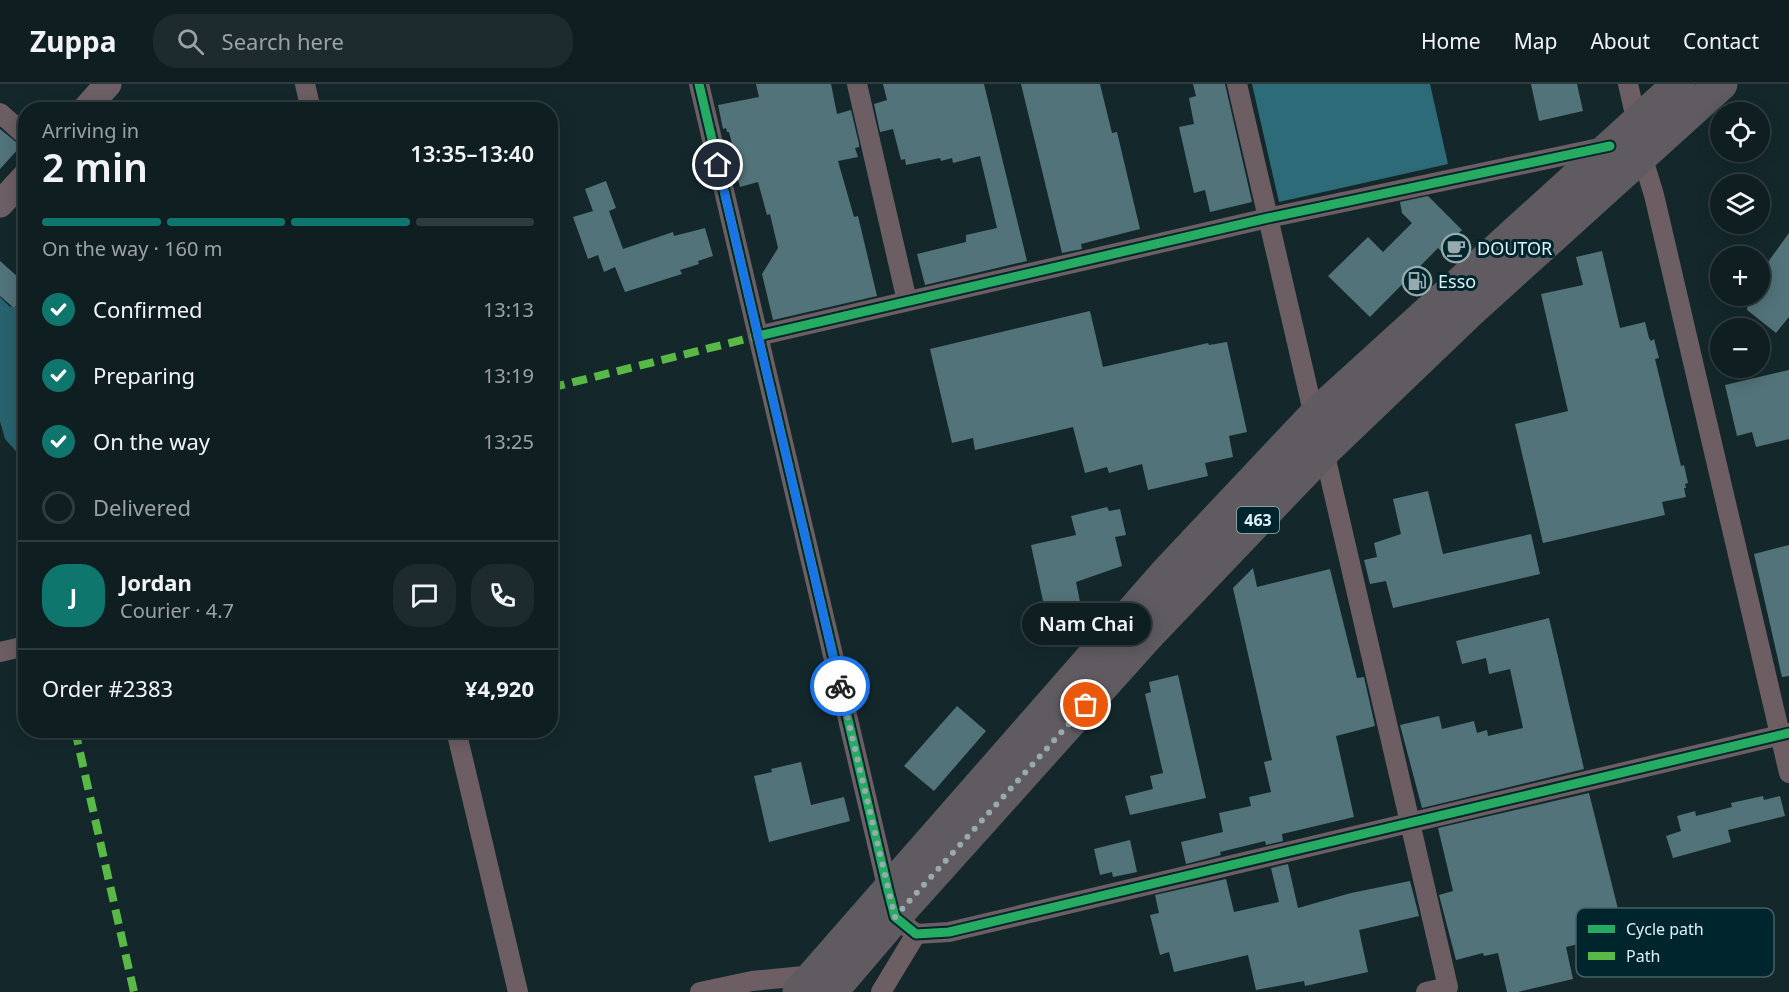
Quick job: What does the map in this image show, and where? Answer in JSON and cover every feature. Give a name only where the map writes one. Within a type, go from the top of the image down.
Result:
[{"type":"highway","name":"463","points":[[900,914],[1166,573],[1314,416],[1679,84]]},
{"type":"highway","name":"463","points":[[815,986],[900,914],[1149,634],[1324,451],[1468,313],[1721,84]]},
{"type":"street","points":[[92,102],[108,84]]},
{"type":"street","points":[[305,84],[308,102]]},
{"type":"street","points":[[699,84],[758,336],[900,914],[881,992]]},
{"type":"street","points":[[857,84],[907,301]]},
{"type":"street","points":[[1237,84],[1314,416]]},
{"type":"street","points":[[1628,84],[1637,123]]},
{"type":"street","points":[[0,113],[18,129]]},
{"type":"street","points":[[758,336],[1268,218],[1610,146]]},
{"type":"street","points":[[1642,156],[1654,195],[1785,734],[1789,773]]},
{"type":"street","points":[[0,204],[18,185]]},
{"type":"street","points":[[1324,451],[1448,987],[1426,992]]},
{"type":"street","points":[[0,652],[18,648]]},
{"type":"street","points":[[900,914],[950,932],[1785,734]]},
{"type":"street","points":[[458,738],[518,992]]},
{"type":"street","points":[[700,992],[752,981],[815,986]]},
{"type":"shaded area","points":[[1252,84],[1430,84],[1448,164],[1279,202]]},
{"type":"shaded area","points":[[0,297],[9,306],[18,308],[18,454],[5,439],[0,421]]},
{"type":"building","points":[[756,84],[831,84],[837,114],[851,110],[859,144],[859,147],[855,148],[858,157],[838,161],[854,217],[858,216],[877,296],[773,320],[762,274],[778,248],[770,214],[767,215],[758,182],[740,187],[729,132],[726,128],[723,129],[718,105],[759,97]]},
{"type":"building","points":[[883,84],[984,84],[1027,261],[925,285],[917,254],[966,242],[966,235],[997,228],[980,156],[953,163],[952,158],[941,161],[940,158],[906,165],[905,159],[901,160],[893,129],[880,132],[874,104],[887,100]]},
{"type":"building","points":[[1021,84],[1100,84],[1112,133],[1117,132],[1140,229],[1081,244],[1082,249],[1062,253]]},
{"type":"building","points":[[1193,84],[1225,84],[1252,202],[1210,212],[1205,190],[1194,193],[1179,127],[1194,124],[1189,98],[1196,96]]},
{"type":"building","points":[[1531,84],[1577,84],[1583,111],[1539,121]]},
{"type":"building","points":[[0,129],[18,144],[18,149],[0,169]]},
{"type":"building","points":[[606,181],[616,208],[609,211],[623,249],[673,232],[674,236],[705,228],[713,256],[698,261],[699,264],[680,270],[682,274],[625,292],[615,267],[604,272],[598,255],[588,259],[573,217],[593,211],[585,189]]},
{"type":"building","points":[[1428,196],[1462,230],[1441,251],[1438,248],[1370,317],[1328,276],[1368,237],[1383,252],[1412,223],[1402,213],[1400,202]]},
{"type":"building","points":[[1789,233],[1789,317],[1776,333],[1770,328],[1770,318],[1757,318],[1747,310],[1748,306],[1770,306],[1770,259]]},
{"type":"building","points":[[1602,251],[1620,328],[1645,322],[1649,338],[1651,341],[1654,339],[1659,358],[1655,359],[1681,466],[1684,465],[1688,483],[1684,488],[1686,497],[1662,502],[1665,515],[1543,543],[1515,424],[1568,411],[1541,294],[1583,285],[1576,257]]},
{"type":"building","points":[[0,261],[18,277],[18,306],[14,308],[0,296]]},
{"type":"building","points":[[1090,311],[1103,367],[1208,343],[1209,345],[1227,342],[1247,432],[1229,436],[1233,457],[1205,463],[1208,476],[1148,490],[1142,464],[1109,473],[1107,467],[1085,473],[1073,427],[975,450],[973,438],[952,443],[930,349]]},
{"type":"building","points":[[1789,370],[1789,439],[1756,447],[1752,432],[1737,436],[1725,385],[1755,378],[1770,378],[1770,374]]},
{"type":"building","points":[[1428,491],[1443,554],[1531,534],[1540,574],[1393,608],[1386,581],[1370,584],[1364,560],[1377,557],[1374,543],[1401,534],[1393,499]]},
{"type":"building","points":[[1107,507],[1109,511],[1120,509],[1126,535],[1115,537],[1122,566],[1076,582],[1082,612],[1052,643],[1031,545],[1076,535],[1071,516]]},
{"type":"building","points":[[1789,545],[1789,676],[1782,677],[1754,554]]},
{"type":"building","points":[[1253,568],[1257,587],[1330,569],[1357,678],[1364,677],[1375,726],[1336,736],[1354,817],[1282,834],[1283,841],[1266,845],[1265,841],[1220,852],[1221,855],[1186,864],[1181,842],[1223,832],[1219,813],[1251,806],[1249,797],[1271,792],[1264,762],[1272,760],[1233,588]]},
{"type":"building","points":[[1549,618],[1584,769],[1422,808],[1400,725],[1439,716],[1442,729],[1474,721],[1477,733],[1487,730],[1488,736],[1523,728],[1510,669],[1489,674],[1486,658],[1462,664],[1456,641]]},
{"type":"building","points":[[1178,675],[1206,798],[1130,815],[1125,796],[1153,789],[1150,776],[1163,773],[1145,694],[1151,692],[1149,682]]},
{"type":"building","points":[[957,706],[986,731],[934,791],[904,766]]},
{"type":"building","points":[[801,762],[811,805],[844,797],[850,821],[769,842],[754,776],[772,772],[771,769]]},
{"type":"building","points":[[1589,793],[1618,908],[1576,908],[1576,945],[1566,947],[1573,979],[1518,992],[1507,992],[1498,953],[1484,956],[1483,953],[1456,960],[1439,895],[1453,891],[1438,828]]},
{"type":"building","points":[[1763,796],[1764,800],[1780,796],[1785,816],[1728,830],[1731,842],[1673,858],[1666,836],[1681,831],[1677,816],[1695,811],[1696,816],[1732,807],[1731,803]]},
{"type":"building","points":[[1130,840],[1137,872],[1113,877],[1112,872],[1100,875],[1094,849]]},
{"type":"building","points":[[1288,864],[1298,908],[1351,893],[1410,881],[1419,916],[1359,930],[1368,972],[1305,986],[1304,981],[1256,990],[1248,955],[1174,972],[1169,952],[1160,955],[1150,915],[1159,913],[1155,895],[1226,879],[1234,912],[1279,902],[1271,868]]},
{"type":"marked path","points":[[558,386],[758,336]]},
{"type":"marked path","points":[[77,738],[134,992]]},
{"type":"cycle path","points":[[699,84],[888,890],[895,917],[916,934],[949,932],[1789,733]]},
{"type":"cycle path","points":[[758,336],[1268,218],[1610,146]]},
{"type":"way so far","points":[[840,686],[895,917],[1086,705]]},
{"type":"place","name":"DOUTOR","points":[[1456,248]]},
{"type":"place","name":"Esso","points":[[1417,281]]},
{"type":"place","name":"Nam Chai","points":[[1086,705]]},
{"type":"route","points":[[718,165],[840,686]]}]
